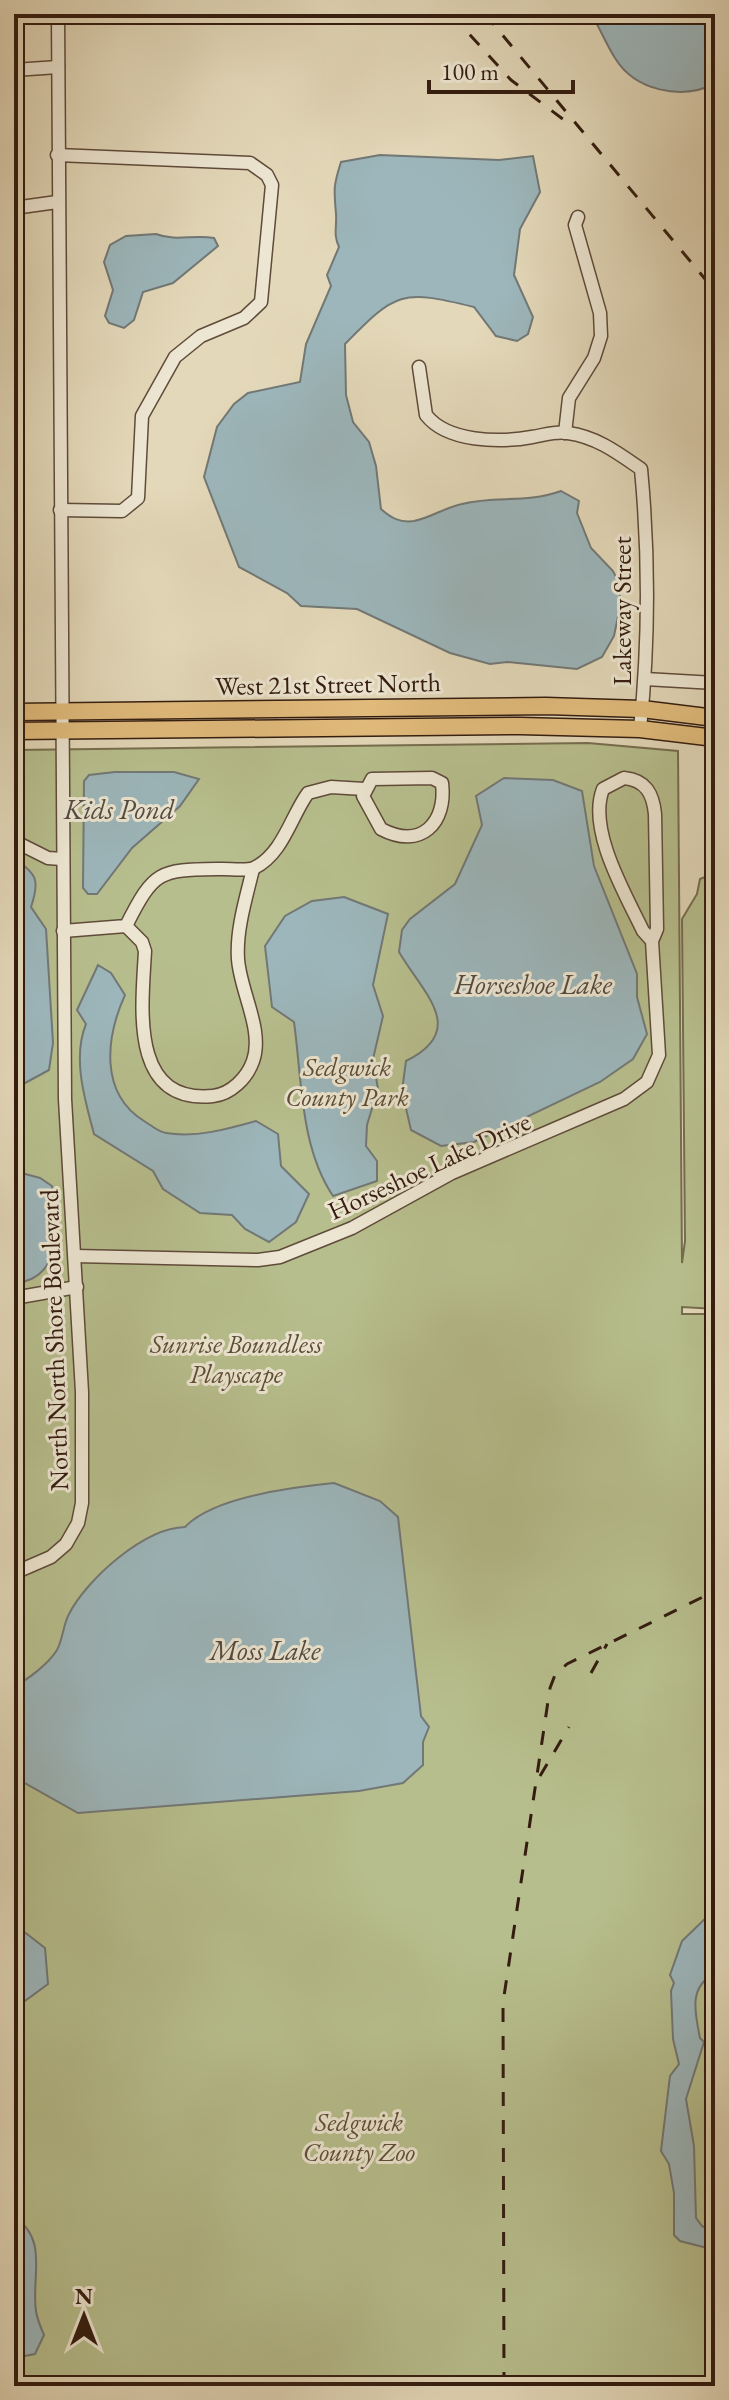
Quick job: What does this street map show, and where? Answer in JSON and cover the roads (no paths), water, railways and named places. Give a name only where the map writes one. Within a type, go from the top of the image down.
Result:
[{"type":"main road","name":"West 21st Street North","points":[[14,712],[546,706],[642,709],[715,718]]},
{"type":"main road","name":"West 21st Street North","points":[[14,731],[505,726],[640,729],[715,738]]},
{"type":"street","name":"North North Shore Boulevard","points":[[14,1573],[59,1551],[72,1536],[81,1513],[82,1392],[65,1099],[58,14]]},
{"type":"street","points":[[14,70],[58,67]]},
{"type":"street","points":[[57,155],[235,161],[259,168],[272,185],[261,302],[244,318],[194,340],[175,357],[142,416],[138,498],[122,511],[60,510]]},
{"type":"street","points":[[14,208],[57,202]]},
{"type":"street","points":[[419,367],[426,415],[450,434],[524,438],[565,433],[569,398],[594,358],[601,336],[600,313],[575,225],[578,217]]},
{"type":"street","name":"Lakeway Street","points":[[565,433],[604,444],[641,469],[645,679],[640,729]]},
{"type":"street","points":[[645,679],[715,683]]},
{"type":"street","points":[[432,778],[442,783],[444,805],[440,816],[427,830],[399,836],[381,829],[375,821],[363,796],[364,789],[372,779],[432,778]]},
{"type":"street","name":"Horseshoe Lake Drive","points":[[75,1256],[258,1260],[280,1257],[352,1228],[452,1173],[498,1156],[624,1099],[647,1082],[659,1055],[652,941],[657,929],[654,804],[644,785],[624,778],[603,789],[599,805],[602,829],[610,860],[643,931],[652,941]]},
{"type":"street","points":[[63,931],[126,926],[142,942],[145,951],[144,1022],[152,1071],[175,1091],[204,1096],[229,1091],[248,1071],[255,1048],[238,957],[253,869],[278,847],[293,815],[308,793],[331,787],[364,789]]},
{"type":"street","points":[[14,841],[48,858],[62,859]]},
{"type":"street","points":[[126,926],[146,885],[153,880],[181,870],[253,869]]},
{"type":"street","points":[[14,1298],[77,1287]]},
{"type":"water","points":[[591,14],[715,14],[715,84],[702,89],[674,92],[646,85],[634,78],[615,58]]},
{"type":"water","points":[[380,155],[499,160],[533,156],[540,192],[520,229],[514,275],[533,317],[528,334],[517,341],[496,336],[474,307],[430,298],[401,299],[376,314],[345,344],[346,395],[353,422],[369,442],[376,466],[381,509],[396,519],[414,521],[475,501],[535,497],[561,491],[579,501],[577,513],[591,548],[613,571],[620,585],[620,607],[614,636],[602,657],[577,669],[507,662],[490,664],[450,653],[357,609],[301,606],[287,593],[239,567],[204,477],[217,427],[234,404],[248,393],[300,382],[306,344],[331,286],[327,275],[339,247],[335,183],[341,162]]},
{"type":"water","points":[[156,234],[214,238],[218,246],[173,283],[143,292],[134,320],[124,328],[109,323],[105,316],[113,290],[104,262],[110,245],[126,236]]},
{"type":"water","name":"Kids Pond","points":[[174,772],[199,779],[180,806],[132,848],[97,894],[88,894],[83,888],[84,781],[89,775]]},
{"type":"water","name":"Horseshoe Lake","points":[[504,778],[553,780],[582,791],[594,866],[637,974],[637,997],[647,1034],[633,1059],[600,1082],[474,1142],[441,1146],[411,1130],[402,1091],[406,1061],[425,1049],[435,1037],[438,1024],[428,996],[399,952],[402,930],[410,919],[455,884],[482,825],[476,796]]},
{"type":"water","points":[[14,858],[32,873],[36,884],[31,907],[46,929],[53,1043],[49,1070],[14,1089]]},
{"type":"water","name":"Horseshoe Lake","points":[[344,897],[388,914],[373,985],[383,1016],[373,1059],[378,1089],[367,1125],[366,1146],[377,1161],[377,1181],[333,1196],[322,1177],[308,1134],[294,1022],[272,1007],[265,946],[285,916],[312,901]]},
{"type":"water","points":[[98,965],[111,973],[125,995],[114,1028],[110,1063],[119,1095],[129,1109],[166,1133],[200,1134],[256,1121],[278,1134],[281,1166],[309,1194],[296,1222],[269,1242],[245,1229],[232,1215],[200,1213],[163,1189],[153,1171],[94,1134],[80,1065],[86,1024],[77,1010]]},
{"type":"water","points":[[14,1171],[40,1178],[52,1186],[53,1214],[47,1265],[33,1278],[14,1284]]},
{"type":"water","name":"Moss Lake","points":[[334,1483],[380,1501],[398,1517],[421,1716],[429,1727],[423,1742],[423,1765],[403,1783],[359,1791],[78,1813],[14,1777],[14,1686],[38,1671],[53,1655],[77,1600],[103,1571],[152,1536],[185,1527],[214,1508],[255,1495]]},
{"type":"water","points":[[715,1909],[715,1973],[706,1979],[697,1993],[696,2019],[700,2038],[704,2042],[686,2099],[694,2146],[696,2218],[702,2226],[715,2233],[715,2250],[680,2241],[674,2235],[674,2193],[669,2164],[661,2151],[670,2076],[679,2064],[673,2039],[671,1991],[674,1983],[670,1975],[682,1941]]},
{"type":"water","points":[[14,1924],[45,1948],[48,1984],[14,2009]]},
{"type":"water","points":[[14,2217],[32,2236],[35,2247],[36,2311],[44,2335],[35,2354],[14,2358]]},
{"type":"railway","points":[[451,14],[511,80],[564,120]]},
{"type":"railway","points":[[485,14],[715,291]]},
{"type":"railway","points":[[504,2386],[503,2003],[550,1688],[555,1675],[567,1664],[715,1591]]},
{"type":"railway","points":[[591,1673],[607,1644]]},
{"type":"railway","points":[[540,1776],[569,1727]]},
{"type":"park label","name":"Sedgwick County Park","points":[[347,1082]]},
{"type":"park label","name":"Sunrise Boundless Playscape","points":[[236,1359]]},
{"type":"park label","name":"Sedgwick County Zoo","points":[[359,2137]]}]
